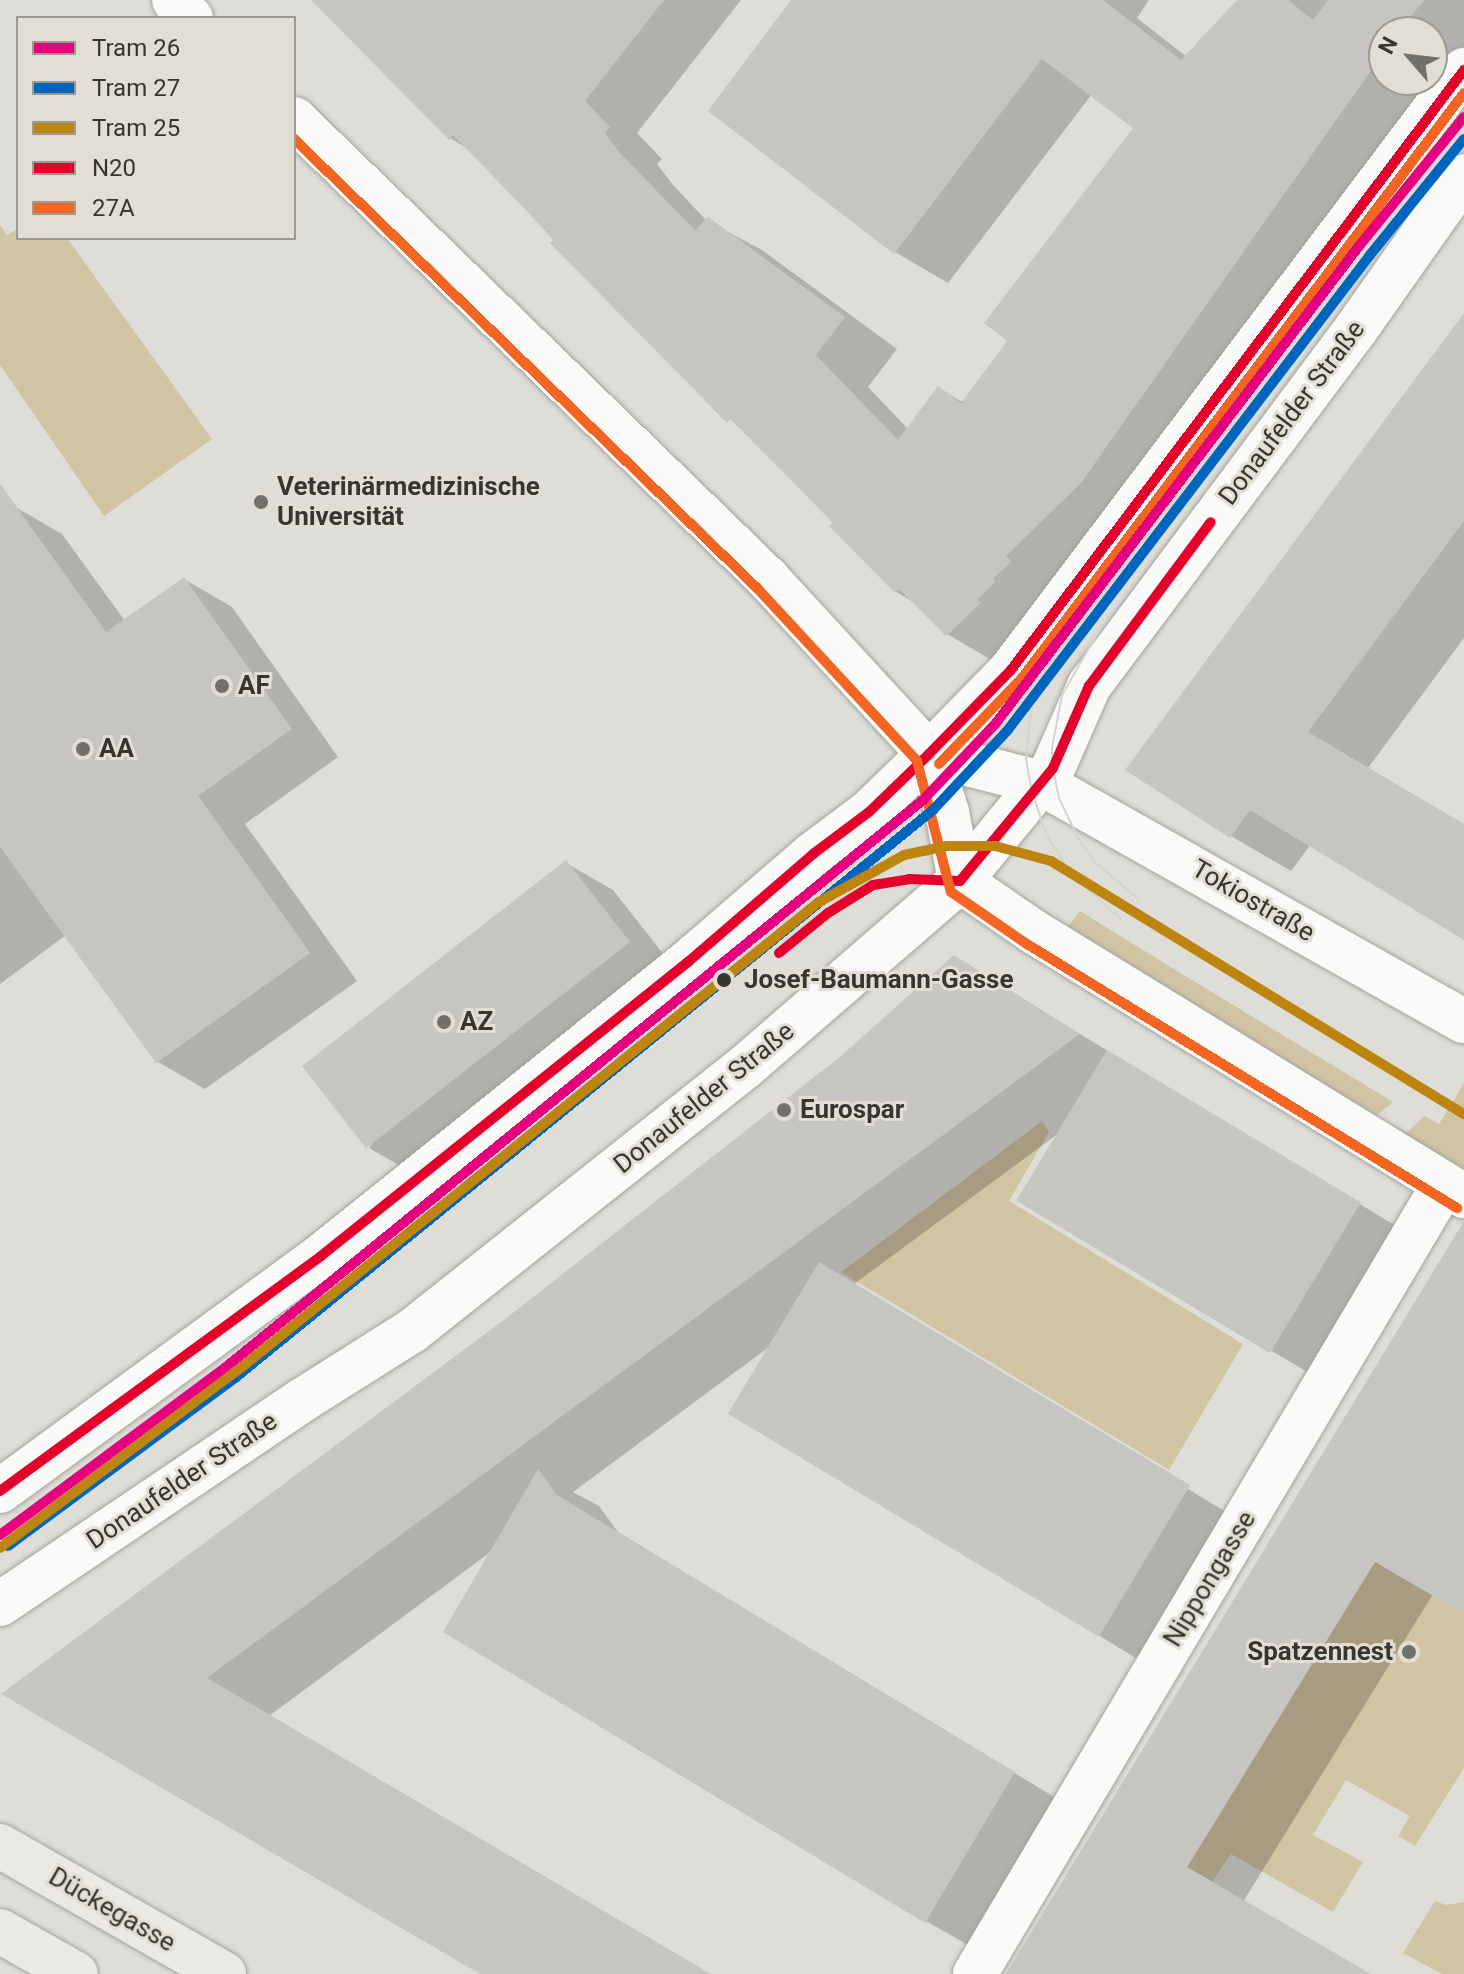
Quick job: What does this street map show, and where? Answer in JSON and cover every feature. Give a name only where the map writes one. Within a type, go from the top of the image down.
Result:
[{"type":"main road","points":[[0,1491],[321,1256],[688,962],[813,854],[869,812],[929,754],[1011,670],[1464,70]]},
{"type":"main road","points":[[296,121],[768,579],[929,754],[947,812],[960,881],[1034,932],[1454,1190]]},
{"type":"main road","name":"Donaufelder Straße","points":[[0,1604],[291,1407],[413,1330],[745,1067],[960,881],[1053,768],[1089,686],[1356,329],[1464,176]]},
{"type":"main road","points":[[929,754],[1041,783]]},
{"type":"main road","name":"Tokiostraße","points":[[1041,783],[1464,1021]]},
{"type":"main road","name":"Nippongasse","points":[[975,1974],[1454,1190]]},
{"type":"main road","name":"Dückegasse","points":[[0,1846],[224,1974]]},
{"type":"main road","points":[[0,1931],[76,1974]]},
{"type":"shaded area","points":[[0,225],[7,235],[16,230],[16,240],[68,240],[212,439],[104,516],[0,365]]},
{"type":"shaded area","points":[[1080,911],[1393,1102],[1376,1116],[1068,926]]},
{"type":"shaded area","points":[[1464,1083],[1464,1169],[1405,1134],[1424,1116],[1439,1124]]},
{"type":"shaded area","points":[[1042,1121],[1049,1132],[1009,1201],[1243,1344],[1169,1470],[841,1272]]},
{"type":"shaded area","points":[[1464,1487],[1464,1768],[1415,1846],[1398,1836],[1410,1816],[1346,1780],[1313,1835],[1363,1862],[1333,1912],[1231,1854],[1208,1888],[1183,1874],[1378,1557]]},
{"type":"shaded area","points":[[1435,1901],[1446,1905],[1464,1902],[1464,1974],[1442,1974],[1403,1953]]},
{"type":"building","points":[[311,0],[664,0],[585,101],[610,127],[605,133],[619,152],[695,230],[708,217],[845,317],[816,355],[898,440],[938,386],[961,403],[1007,341],[984,323],[1133,128],[1042,59],[894,254],[708,111],[791,0],[1103,0],[1181,60],[1237,0],[1288,0],[1313,20],[1328,0],[1424,0],[1412,16],[1368,16],[1368,75],[1081,483],[1006,556],[1011,562],[977,600],[981,603],[946,636],[899,589],[895,593],[829,526],[833,523],[731,419],[727,423],[550,243],[554,239],[453,135],[449,140]]},
{"type":"building","points":[[1464,313],[1464,521],[1308,732],[1464,824],[1464,940],[1250,810],[1230,838],[1125,770]]},
{"type":"building","name":"AA","points":[[0,484],[106,632],[184,577],[292,729],[198,796],[310,953],[156,1063],[0,847]]},
{"type":"building","name":"AZ","points":[[566,860],[630,942],[366,1148],[302,1066]]},
{"type":"building","points":[[954,955],[1080,1034],[207,1678],[711,1974],[480,1974],[1,1694],[504,1320],[841,1056]]},
{"type":"building","points":[[1107,1050],[1361,1202],[1270,1353],[1016,1201]]},
{"type":"building","points":[[1464,1221],[1464,1614],[1375,1562],[1187,1867],[1371,1974],[1006,1974]]},
{"type":"building","points":[[819,1262],[1190,1485],[1099,1637],[728,1414]]},
{"type":"building","points":[[538,1469],[557,1495],[1015,1772],[925,1923],[443,1632]]},
{"type":"tram line","name":"26","points":[[0,1535],[226,1367],[923,800],[996,723],[1359,246],[1464,117]]},
{"type":"tram line","name":"27","points":[[8,1546],[235,1378],[933,810],[1007,731],[1370,255],[1464,139]]},
{"type":"tram line","points":[[1076,622],[1042,674],[1031,706],[1026,759],[1031,788],[1046,834],[1071,874],[1122,920]]},
{"type":"tram line","points":[[1100,629],[1062,695],[1052,748],[1053,768],[1059,798],[1078,838],[1094,861],[1139,900]]},
{"type":"tram line","name":"25","points":[[0,1548],[242,1367],[819,902],[904,855],[947,846],[995,846],[1051,861],[1464,1114]]},
{"type":"transit line","name":"N20","points":[[0,1491],[321,1256],[688,962],[813,854],[869,812],[929,754],[1011,670],[1464,70]]},
{"type":"transit line","name":"27A","points":[[939,764],[1022,678],[1464,93]]},
{"type":"transit line","name":"27A","points":[[296,141],[758,589],[917,761],[951,892],[1027,944],[1457,1208]]},
{"type":"transit line","name":"N20","points":[[960,881],[1053,768],[1089,686],[1211,522]]},
{"type":"transit line","name":"N20","points":[[779,953],[828,913],[873,885],[909,879],[960,881]]},
{"type":"place","name":"Veterinärmedizinische Universität","points":[[261,502]]},
{"type":"place","name":"AF","points":[[222,686]]},
{"type":"place","name":"AA","points":[[83,749]]},
{"type":"place","name":"Josef-Baumann-Gasse","points":[[724,980]]},
{"type":"place","name":"AZ","points":[[444,1022]]},
{"type":"place","name":"Eurospar","points":[[784,1110]]},
{"type":"place","name":"Spatzennest","points":[[1409,1652]]}]
